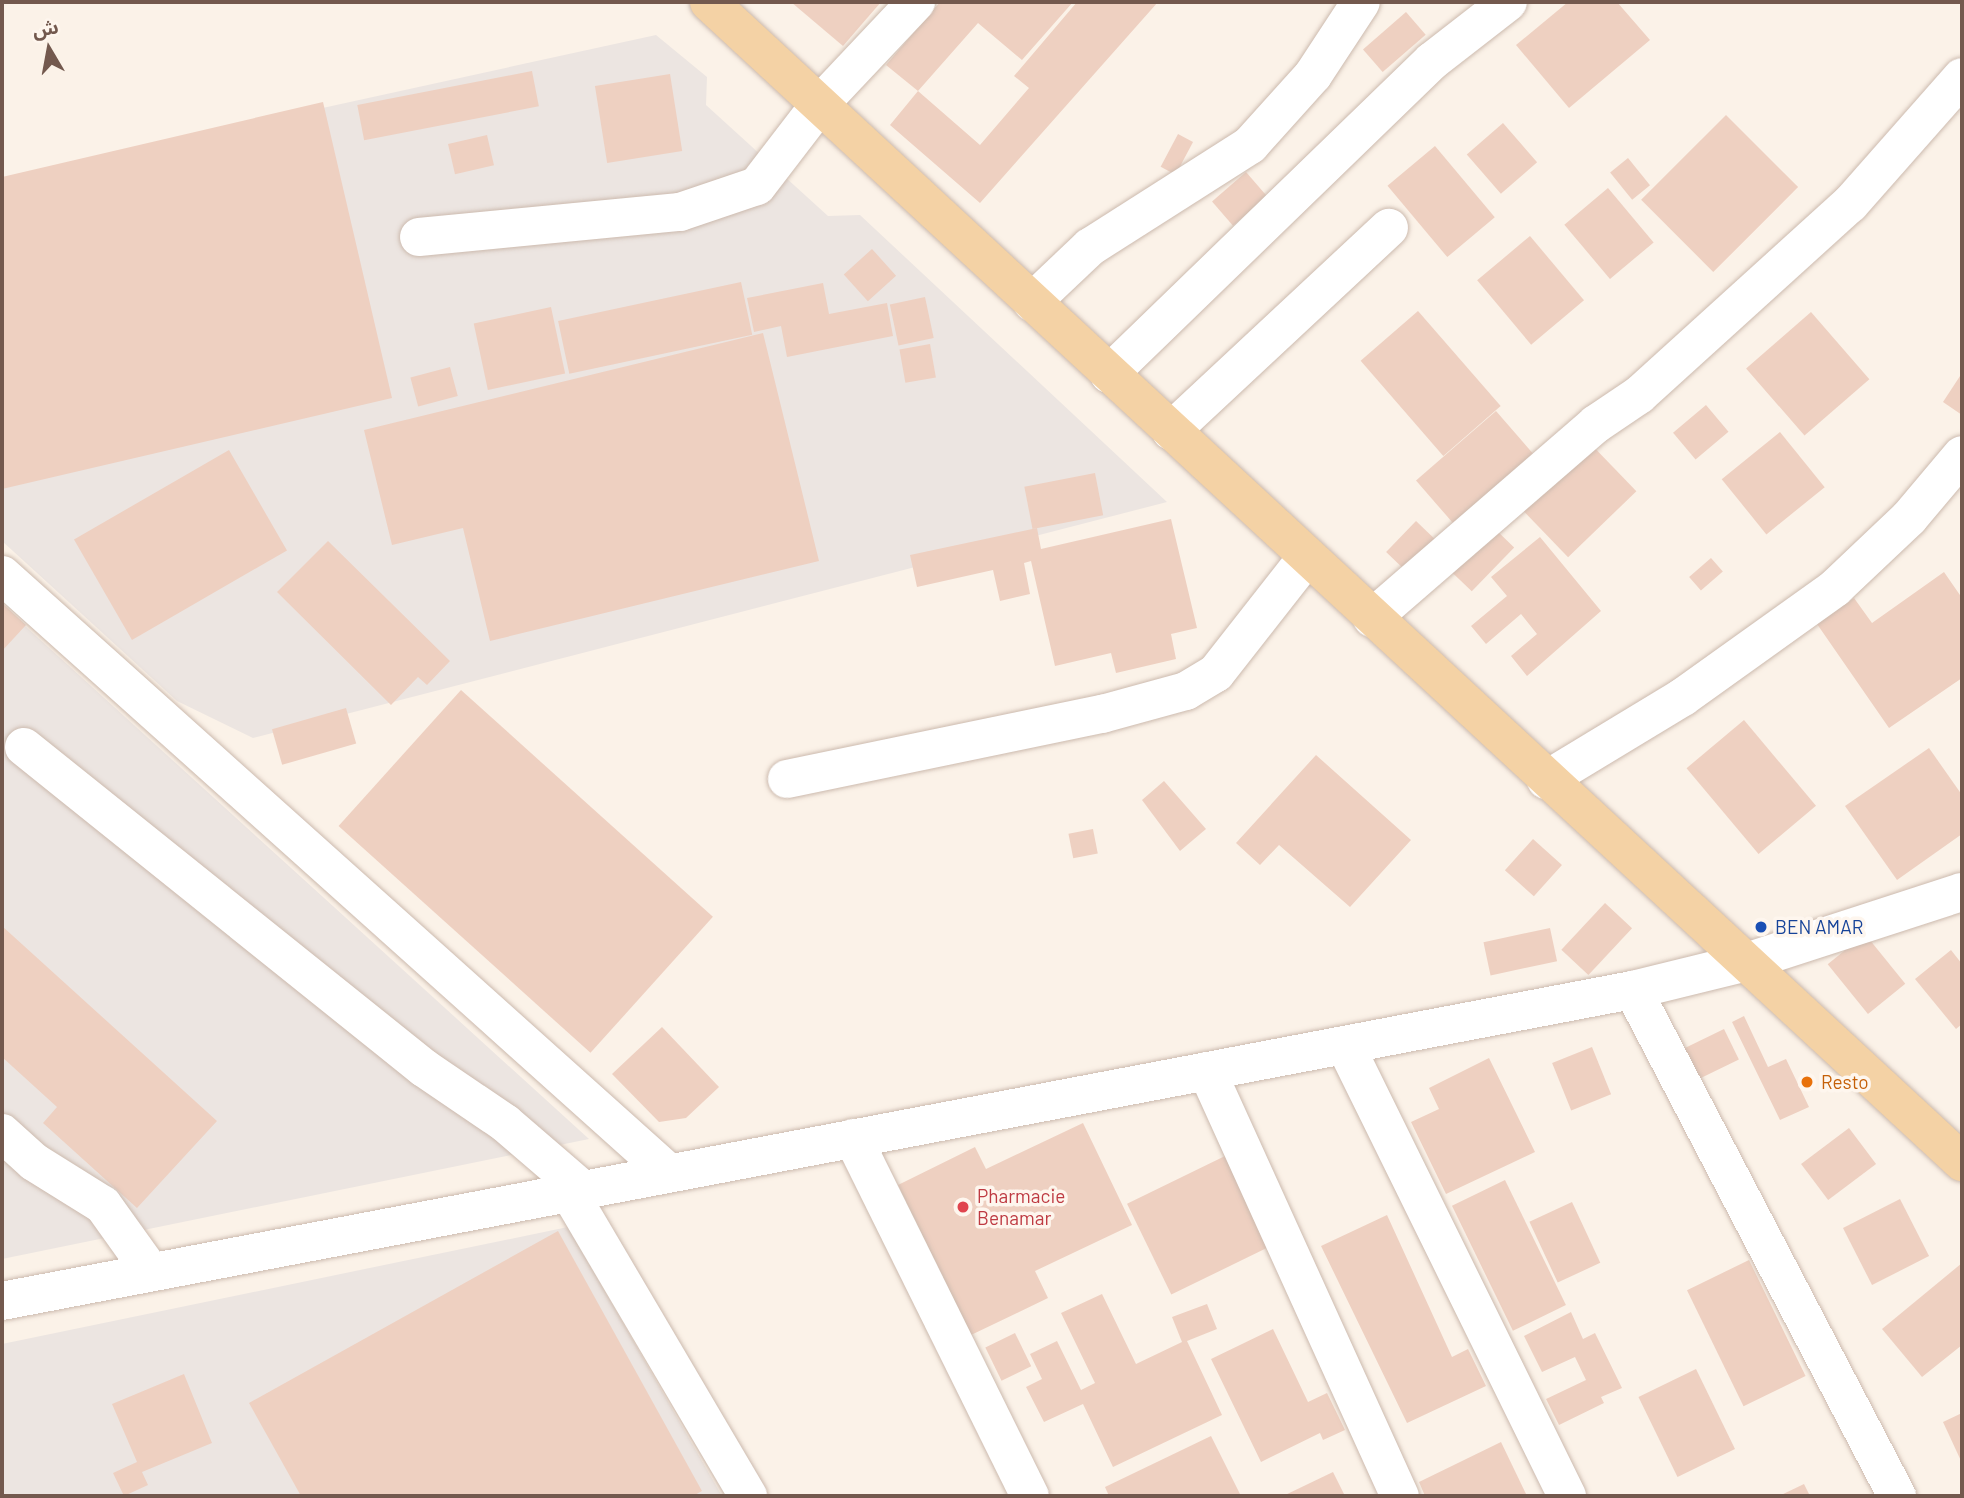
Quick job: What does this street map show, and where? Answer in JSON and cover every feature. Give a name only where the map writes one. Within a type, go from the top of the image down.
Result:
[{"type":"main road","points":[[709,2],[1743,963],[1962,1161]]},
{"type":"street","points":[[419,237],[680,212],[757,186],[820,104],[915,2]]},
{"type":"street","points":[[1032,302],[1090,247],[1250,145],[1313,75],[1361,2]]},
{"type":"street","points":[[1109,373],[1432,61],[1508,2]]},
{"type":"street","points":[[1372,618],[1596,424],[1639,395],[1850,204],[1962,77]]},
{"type":"street","points":[[1171,431],[1389,228]]},
{"type":"street","points":[[1546,780],[1684,697],[1835,588],[1909,517],[1962,455]]},
{"type":"street","points":[[787,779],[1102,714],[1186,691],[1216,673],[1307,557]]},
{"type":"street","points":[[2,575],[669,1173]]},
{"type":"street","points":[[24,747],[424,1068],[505,1123],[576,1191],[748,1496]]},
{"type":"street","points":[[2,1301],[1633,990],[1743,963],[1962,892]]},
{"type":"street","points":[[1633,990],[1897,1496]]},
{"type":"street","points":[[1345,1045],[1567,1496]]},
{"type":"street","points":[[1207,1070],[1400,1496]]},
{"type":"street","points":[[2,1133],[34,1162],[103,1205],[151,1272]]},
{"type":"street","points":[[853,1138],[1030,1496]]},
{"type":"shaded area","points":[[656,35],[707,77],[706,105],[828,216],[860,215],[1167,502],[253,738],[177,701],[2,541],[2,178]]},
{"type":"shaded area","points":[[2,605],[589,1139],[2,1259]]},
{"type":"shaded area","points":[[568,1227],[722,1496],[2,1496],[2,1344]]},
{"type":"building","points":[[791,2],[881,2],[843,46]]},
{"type":"building","points":[[940,2],[1073,2],[1022,60],[978,23],[918,91],[886,65]]},
{"type":"building","points":[[1077,2],[1158,2],[980,203],[890,125],[918,91],[980,145],[1029,88],[1014,76]]},
{"type":"building","points":[[1568,2],[1617,2],[1650,40],[1569,108],[1516,45]]},
{"type":"building","points":[[1406,12],[1426,35],[1383,72],[1363,49]]},
{"type":"building","points":[[532,71],[539,106],[364,140],[357,105]]},
{"type":"building","points":[[670,74],[682,151],[607,163],[595,86]]},
{"type":"building","points":[[323,102],[392,398],[2,489],[2,177]]},
{"type":"building","points":[[1726,115],[1798,187],[1713,272],[1641,200]]},
{"type":"building","points":[[1503,123],[1537,162],[1501,194],[1467,154]]},
{"type":"building","points":[[1178,134],[1193,142],[1176,175],[1161,167]]},
{"type":"building","points":[[487,135],[494,165],[455,174],[448,144]]},
{"type":"building","points":[[1435,146],[1495,217],[1447,257],[1388,186]]},
{"type":"building","points":[[1628,158],[1650,185],[1632,200],[1610,172]]},
{"type":"building","points":[[1246,172],[1267,196],[1233,226],[1212,202]]},
{"type":"building","points":[[1608,188],[1654,242],[1610,279],[1564,225]]},
{"type":"building","points":[[1530,236],[1584,300],[1531,345],[1477,280]]},
{"type":"building","points":[[872,249],[896,276],[868,301],[844,274]]},
{"type":"building","points":[[741,282],[752,335],[569,374],[558,321]]},
{"type":"building","points":[[823,283],[829,314],[887,303],[893,336],[787,357],[781,326],[754,332],[747,298]]},
{"type":"building","points":[[925,297],[934,338],[899,346],[890,304]]},
{"type":"building","points":[[551,307],[565,374],[488,390],[474,323]]},
{"type":"building","points":[[1418,311],[1501,406],[1443,456],[1361,361]]},
{"type":"building","points":[[1811,312],[1869,379],[1804,436],[1746,368]]},
{"type":"building","points":[[763,333],[819,561],[490,641],[463,528],[392,545],[364,430]]},
{"type":"building","points":[[930,344],[936,377],[905,383],[899,349]]},
{"type":"building","points":[[450,367],[458,396],[418,407],[410,378]]},
{"type":"building","points":[[1962,373],[1962,415],[1943,402]]},
{"type":"building","points":[[1706,405],[1728,432],[1696,459],[1673,433]]},
{"type":"building","points":[[1496,411],[1536,457],[1456,527],[1416,481]]},
{"type":"building","points":[[1780,432],[1825,487],[1766,534],[1722,479]]},
{"type":"building","points":[[1585,438],[1636,491],[1568,557],[1517,504]]},
{"type":"building","points":[[229,450],[287,550],[132,640],[74,540]]},
{"type":"building","points":[[1095,473],[1103,515],[1033,529],[1024,487]]},
{"type":"building","points":[[1171,519],[1197,628],[1171,634],[1176,659],[1116,673],[1111,653],[1055,666],[1031,561],[1024,563],[1030,594],[1000,601],[993,570],[917,587],[910,555],[1037,528],[1041,549]]},
{"type":"building","points":[[1416,521],[1438,542],[1408,573],[1386,552]]},
{"type":"building","points":[[1494,528],[1514,547],[1472,591],[1452,572]]},
{"type":"building","points":[[1540,537],[1601,611],[1527,676],[1511,656],[1537,634],[1521,614],[1486,644],[1471,626],[1507,596],[1491,577]]},
{"type":"building","points":[[328,541],[450,661],[427,685],[418,677],[391,705],[277,592]]},
{"type":"building","points":[[1711,558],[1723,572],[1701,591],[1689,577]]},
{"type":"building","points":[[1944,572],[1962,598],[1962,678],[1889,728],[1817,624],[1854,598],[1872,623]]},
{"type":"building","points":[[2,603],[26,625],[2,651]]},
{"type":"building","points":[[461,690],[713,917],[590,1053],[339,826]]},
{"type":"building","points":[[346,708],[356,744],[282,765],[272,729]]},
{"type":"building","points":[[1744,720],[1816,806],[1759,854],[1687,768]]},
{"type":"building","points":[[1929,748],[1962,795],[1962,834],[1897,880],[1845,806]]},
{"type":"building","points":[[1316,755],[1411,840],[1350,907],[1279,845],[1260,865],[1236,843]]},
{"type":"building","points":[[1164,781],[1206,829],[1180,851],[1142,800]]},
{"type":"building","points":[[1093,829],[1098,854],[1073,858],[1068,834]]},
{"type":"building","points":[[1533,839],[1562,865],[1534,896],[1505,870]]},
{"type":"building","points":[[1605,903],[1632,928],[1588,975],[1561,950]]},
{"type":"building","points":[[2,926],[217,1121],[137,1208],[43,1123],[57,1107],[2,1057]]},
{"type":"building","points":[[1550,928],[1557,961],[1491,975],[1483,942]]},
{"type":"building","points":[[1865,934],[1905,984],[1868,1014],[1828,964]]},
{"type":"building","points":[[1951,950],[1962,964],[1962,1024],[1956,1029],[1915,979]]},
{"type":"building","points":[[1744,1016],[1768,1067],[1786,1059],[1809,1107],[1780,1120],[1732,1022]]},
{"type":"building","points":[[662,1027],[719,1087],[686,1118],[659,1122],[612,1074]]},
{"type":"building","points":[[1724,1029],[1739,1060],[1692,1082],[1677,1052]]},
{"type":"building","points":[[1592,1047],[1611,1094],[1571,1110],[1552,1063]]},
{"type":"building","points":[[1489,1058],[1535,1152],[1446,1194],[1411,1122],[1439,1109],[1429,1088]]},
{"type":"building","points":[[1083,1123],[1132,1225],[1035,1271],[1048,1298],[971,1335],[898,1185],[975,1147],[986,1169]]},
{"type":"building","points":[[1849,1128],[1876,1164],[1828,1200],[1801,1164]]},
{"type":"building","points":[[1225,1156],[1269,1247],[1171,1295],[1127,1204]]},
{"type":"building","points":[[1505,1180],[1566,1305],[1513,1331],[1452,1206]]},
{"type":"building","points":[[1900,1199],[1929,1256],[1872,1285],[1843,1228]]},
{"type":"building","points":[[1572,1202],[1600,1263],[1558,1283],[1529,1222]]},
{"type":"building","points":[[1387,1215],[1452,1357],[1468,1349],[1486,1386],[1407,1423],[1321,1246]]},
{"type":"building","points":[[558,1231],[702,1491],[693,1496],[301,1496],[249,1403]]},
{"type":"building","points":[[1749,1260],[1806,1376],[1744,1406],[1687,1290]]},
{"type":"building","points":[[1962,1263],[1962,1345],[1922,1377],[1882,1329]]},
{"type":"building","points":[[1102,1294],[1136,1364],[1182,1342],[1172,1317],[1207,1304],[1217,1329],[1187,1341],[1222,1415],[1113,1467],[1083,1404],[1044,1422],[1026,1387],[1042,1379],[1030,1354],[1057,1341],[1081,1390],[1095,1383],[1061,1313]]},
{"type":"building","points":[[1571,1312],[1583,1339],[1595,1333],[1622,1388],[1601,1397],[1604,1403],[1559,1425],[1546,1399],[1586,1380],[1575,1357],[1542,1372],[1524,1336]]},
{"type":"building","points":[[1273,1329],[1308,1402],[1327,1393],[1345,1430],[1323,1440],[1320,1433],[1261,1462],[1211,1359]]},
{"type":"building","points":[[1015,1333],[1031,1366],[1002,1381],[985,1347]]},
{"type":"building","points":[[1696,1369],[1735,1449],[1677,1477],[1638,1397]]},
{"type":"building","points":[[184,1374],[212,1443],[142,1472],[148,1485],[124,1496],[113,1473],[137,1462],[112,1404]]},
{"type":"building","points":[[1962,1413],[1962,1463],[1943,1422]]},
{"type":"building","points":[[1211,1436],[1241,1496],[1109,1496],[1105,1487]]},
{"type":"building","points":[[1501,1442],[1527,1496],[1425,1496],[1419,1482]]},
{"type":"building","points":[[1333,1472],[1345,1496],[1283,1496]]},
{"type":"building","points":[[1804,1484],[1810,1496],[1779,1496]]},
{"type":"place","name":"BEN AMAR","points":[[1761,927]]},
{"type":"place","name":"Resto","points":[[1807,1082]]},
{"type":"place","name":"Pharmacie Benamar","points":[[963,1207]]}]
